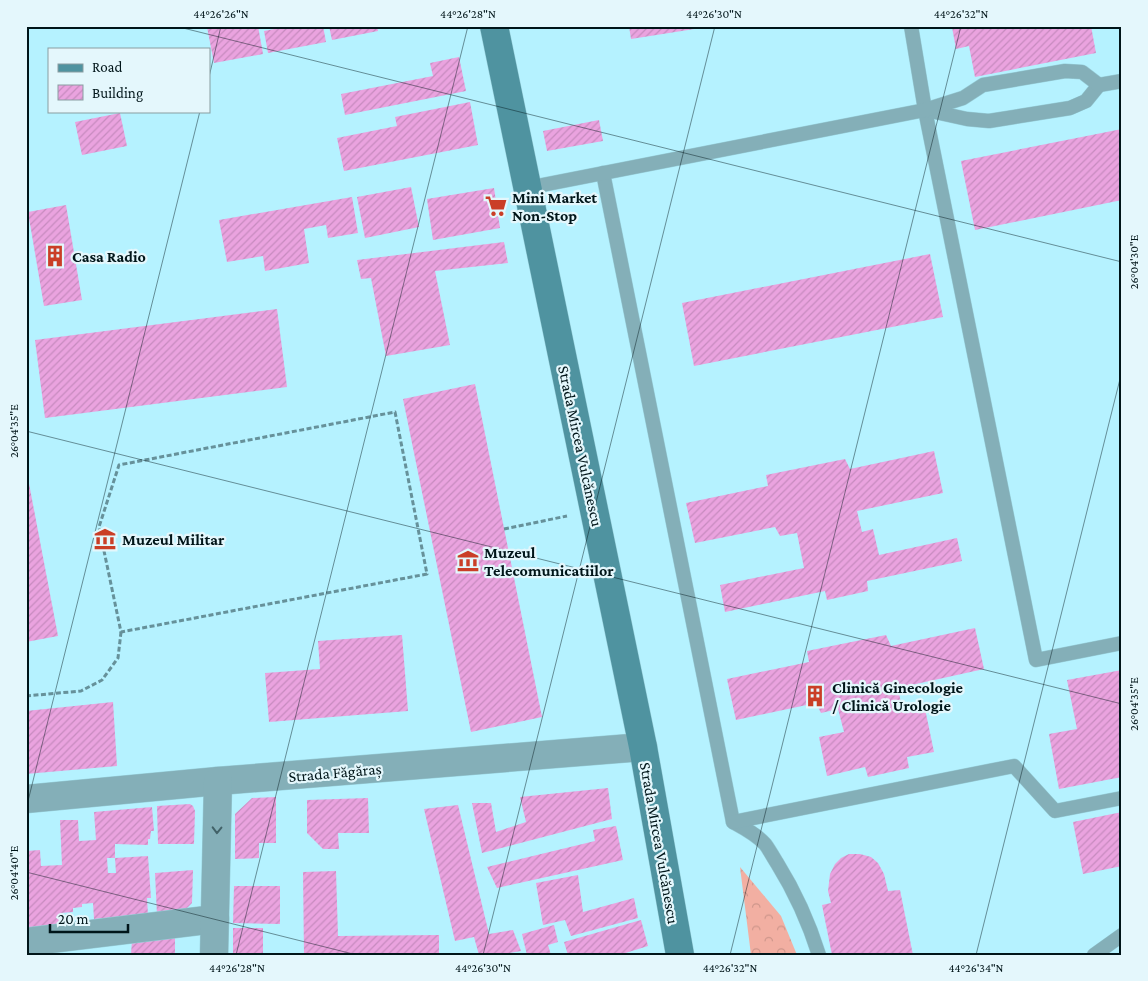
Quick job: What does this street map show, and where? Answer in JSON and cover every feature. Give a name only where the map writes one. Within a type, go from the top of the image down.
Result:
[{"type":"main road","name":"Strada Mircea Vulcănescu","points":[[494,26],[643,747],[680,955]]},
{"type":"street","name":"Strada Făgăraș","points":[[26,799],[218,781],[643,747]]},
{"type":"street","points":[[214,955],[218,781]]},
{"type":"street","points":[[26,942],[215,920]]},
{"type":"lane","points":[[911,26],[926,110],[1036,660],[1122,643]]},
{"type":"lane","points":[[527,188],[926,110],[963,98],[983,85],[1065,71],[1082,72],[1099,86]]},
{"type":"lane","points":[[926,110],[968,120],[989,121],[1070,108],[1086,101],[1099,86],[1122,81]]},
{"type":"lane","points":[[603,173],[733,822]]},
{"type":"lane","points":[[733,822],[1014,766],[1055,811],[1122,798]]},
{"type":"lane","points":[[733,822],[748,829],[764,843],[783,872],[799,904],[819,955]]},
{"type":"lane","points":[[1094,955],[1122,935]]},
{"type":"path","points":[[26,696],[81,691],[102,680],[118,658],[121,632],[99,527],[119,465],[395,412],[427,574],[121,632]]},
{"type":"path","points":[[504,529],[595,510]]},
{"type":"green space","points":[[740,867],[781,916],[797,955],[751,955]]},
{"type":"building","points":[[258,26],[263,54],[214,63],[207,27]]},
{"type":"building","points":[[290,26],[323,26],[326,42],[268,53],[264,31]]},
{"type":"building","points":[[329,26],[377,26],[378,31],[332,40]]},
{"type":"building","points":[[629,26],[707,26],[707,27],[631,39]]},
{"type":"building","points":[[1091,26],[1096,53],[975,77],[969,46],[956,49],[952,27]]},
{"type":"building","points":[[459,57],[466,91],[345,115],[341,94],[433,76],[430,63]]},
{"type":"building","points":[[470,102],[478,145],[344,171],[337,138],[397,126],[395,117]]},
{"type":"building","points":[[120,113],[127,146],[82,155],[75,122]]},
{"type":"building","points":[[599,120],[603,141],[547,151],[543,131]]},
{"type":"building","points":[[1122,129],[1122,200],[975,230],[961,161]]},
{"type":"building","points":[[411,187],[419,227],[365,238],[357,197]]},
{"type":"building","points":[[494,188],[500,228],[433,240],[427,199]]},
{"type":"building","points":[[352,197],[358,233],[328,238],[326,225],[304,229],[309,263],[265,271],[263,256],[227,262],[219,220]]},
{"type":"building","name":"Casa Radio","points":[[66,205],[82,300],[44,306],[28,212]]},
{"type":"building","points":[[504,242],[508,263],[435,271],[450,345],[386,356],[371,278],[361,279],[357,260]]},
{"type":"building","points":[[930,254],[943,317],[694,366],[682,303]]},
{"type":"building","points":[[277,309],[287,387],[45,418],[35,340]]},
{"type":"building","points":[[475,384],[542,717],[471,732],[403,399]]},
{"type":"building","points":[[934,451],[943,493],[857,511],[862,532],[873,529],[879,555],[957,538],[962,561],[867,581],[868,591],[827,600],[825,591],[725,612],[720,585],[804,568],[797,533],[780,536],[775,527],[695,543],[686,503],[768,486],[766,475],[845,459],[850,469]]},
{"type":"building","points":[[26,473],[58,636],[26,642]]},
{"type":"building","name":"Clinică Ginecologie / Clinică Urologie","points":[[975,628],[984,669],[898,688],[902,708],[924,704],[934,752],[907,757],[909,768],[868,777],[865,767],[827,776],[819,737],[844,732],[838,709],[821,713],[816,703],[736,720],[727,679],[809,662],[807,651],[886,635],[891,646]]},
{"type":"building","points":[[402,635],[408,711],[269,722],[265,673],[320,669],[318,641]]},
{"type":"building","points":[[1122,670],[1122,777],[1059,789],[1049,734],[1077,729],[1067,680]]},
{"type":"building","points":[[113,702],[117,766],[26,774],[26,711]]},
{"type":"building","points":[[608,788],[612,819],[482,853],[472,803],[491,803],[496,832],[526,822],[520,797]]},
{"type":"building","points":[[276,797],[276,843],[259,843],[259,858],[235,859],[235,814],[252,798]]},
{"type":"building","points":[[368,798],[369,833],[338,833],[339,849],[323,849],[307,833],[307,800]]},
{"type":"building","points":[[190,804],[195,811],[194,844],[158,844],[157,806]]},
{"type":"building","points":[[458,805],[489,934],[513,930],[521,951],[499,955],[479,955],[474,937],[455,941],[424,809]]},
{"type":"building","points":[[152,807],[154,831],[151,831],[148,845],[115,844],[115,858],[148,856],[151,898],[147,898],[148,915],[94,919],[93,903],[82,904],[82,907],[73,908],[73,912],[60,913],[61,928],[26,930],[26,851],[40,850],[41,866],[62,865],[60,820],[78,820],[79,841],[96,840],[94,812]],"holes":[[[107,858],[115,858],[116,873],[108,873]]]},
{"type":"building","points":[[1122,812],[1122,866],[1083,874],[1073,822]]},
{"type":"building","points":[[616,826],[623,860],[497,888],[487,867],[595,841],[593,830]]},
{"type":"building","points":[[849,854],[871,857],[878,863],[884,874],[888,891],[900,890],[913,955],[832,955],[822,905],[831,903],[828,891],[830,874],[835,864]]},
{"type":"building","points":[[193,870],[192,903],[182,913],[157,915],[155,873]]},
{"type":"building","points":[[336,871],[338,936],[439,935],[439,955],[304,955],[303,872]]},
{"type":"building","points":[[578,875],[583,912],[634,898],[638,918],[571,936],[565,920],[543,925],[536,883]]},
{"type":"building","points":[[234,886],[280,886],[280,924],[233,923]]},
{"type":"building","points":[[641,920],[648,946],[619,955],[568,955],[564,942]]},
{"type":"building","points":[[554,925],[558,942],[548,945],[551,955],[527,955],[522,934]]},
{"type":"building","points":[[233,928],[263,928],[263,955],[233,955]]},
{"type":"building","points":[[175,937],[175,955],[131,955],[132,940]]},
{"type":"place","name":"Mini Market Non-Stop","points":[[496,206]]},
{"type":"place","name":"Casa Radio","points":[[55,256]]},
{"type":"place","name":"Muzeul Militar","points":[[105,539]]},
{"type":"place","name":"Muzeul Telecomunicatiilor","points":[[468,561]]},
{"type":"place","name":"Clinică Ginecologie / Clinică Urologie","points":[[815,696]]}]
